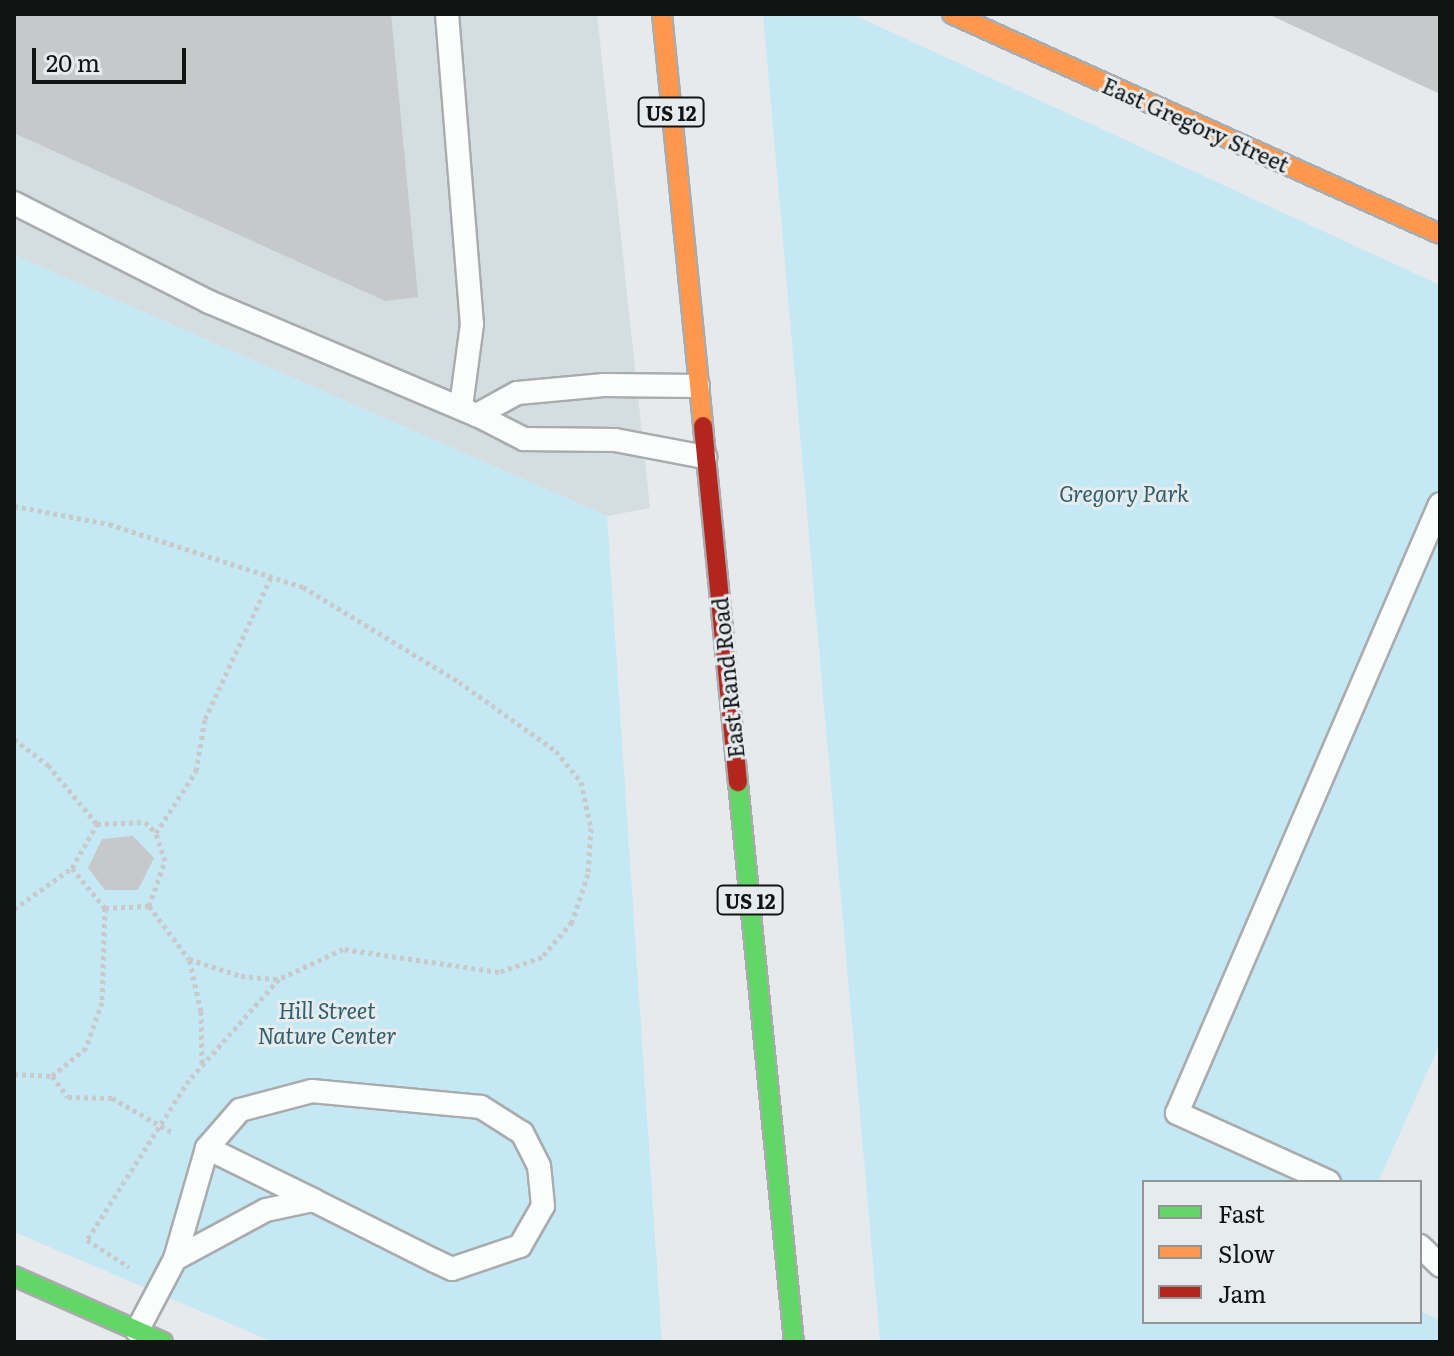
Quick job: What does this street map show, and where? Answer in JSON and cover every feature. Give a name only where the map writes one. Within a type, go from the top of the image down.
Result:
[{"type":"main road","name":"East Rand Road","points":[[662,14],[794,1342]]},
{"type":"main road","name":"East Gregory Street","points":[[952,14],[1440,234]]},
{"type":"main road","points":[[14,1276],[163,1342]]},
{"type":"lane","points":[[447,14],[472,324],[469,411]]},
{"type":"lane","points":[[14,203],[209,302],[469,411],[524,439],[615,440],[705,457]]},
{"type":"lane","points":[[469,411],[517,393],[604,385],[698,386]]},
{"type":"lane","points":[[1325,1180],[1177,1113],[1440,504]]},
{"type":"lane","points":[[137,1331],[175,1259],[207,1148],[240,1110],[312,1091],[481,1107],[522,1133],[539,1166],[543,1206],[520,1246],[452,1269],[207,1148]]},
{"type":"lane","points":[[175,1259],[266,1210],[313,1200]]},
{"type":"lane","points":[[1422,1248],[1440,1265]]},
{"type":"path","points":[[14,506],[109,524],[303,587],[459,682],[556,751],[581,782],[591,828],[588,874],[572,922],[542,957],[499,972],[343,949],[279,979],[202,1064],[87,1240],[160,1287]]},
{"type":"path","points":[[156,833],[196,771],[205,719],[271,577]]},
{"type":"path","points":[[14,739],[48,765],[97,824]]},
{"type":"path","points":[[97,824],[145,822],[156,833],[165,861],[149,906]]},
{"type":"path","points":[[14,909],[72,868],[97,824]]},
{"type":"path","points":[[14,1074],[52,1076],[86,1048],[102,1002],[105,908],[72,868]]},
{"type":"path","points":[[105,908],[149,906]]},
{"type":"path","points":[[149,906],[189,959],[201,1011],[202,1064]]},
{"type":"path","points":[[189,959],[241,976],[279,979]]},
{"type":"path","points":[[52,1076],[68,1097],[112,1098],[159,1126],[207,1148]]},
{"type":"shaded area","points":[[14,14],[597,14],[650,508],[607,516],[14,255]]},
{"type":"green space","name":"Gregory Park","points":[[763,14],[852,14],[1440,285],[1440,1044],[1379,1180],[1142,1180],[1142,1324],[1422,1324],[1422,1312],[1440,1320],[1440,1342],[880,1342]]},
{"type":"green space","name":"Hill Street Nature Center","points":[[14,255],[607,516],[662,1342],[273,1342],[14,1232]]},
{"type":"building","points":[[14,14],[391,14],[418,297],[385,301],[14,133]]},
{"type":"building","points":[[1268,14],[1440,14],[1440,94]]},
{"type":"building","points":[[133,836],[154,858],[138,890],[105,890],[88,868],[102,839]]},
{"type":"traffic: fast","points":[[738,782],[794,1342]]},
{"type":"traffic: fast","points":[[14,1276],[163,1342]]},
{"type":"traffic: slow","points":[[662,14],[703,426]]},
{"type":"traffic: slow","points":[[952,14],[1440,234]]},
{"type":"traffic: jam","points":[[703,426],[738,782]]}]
